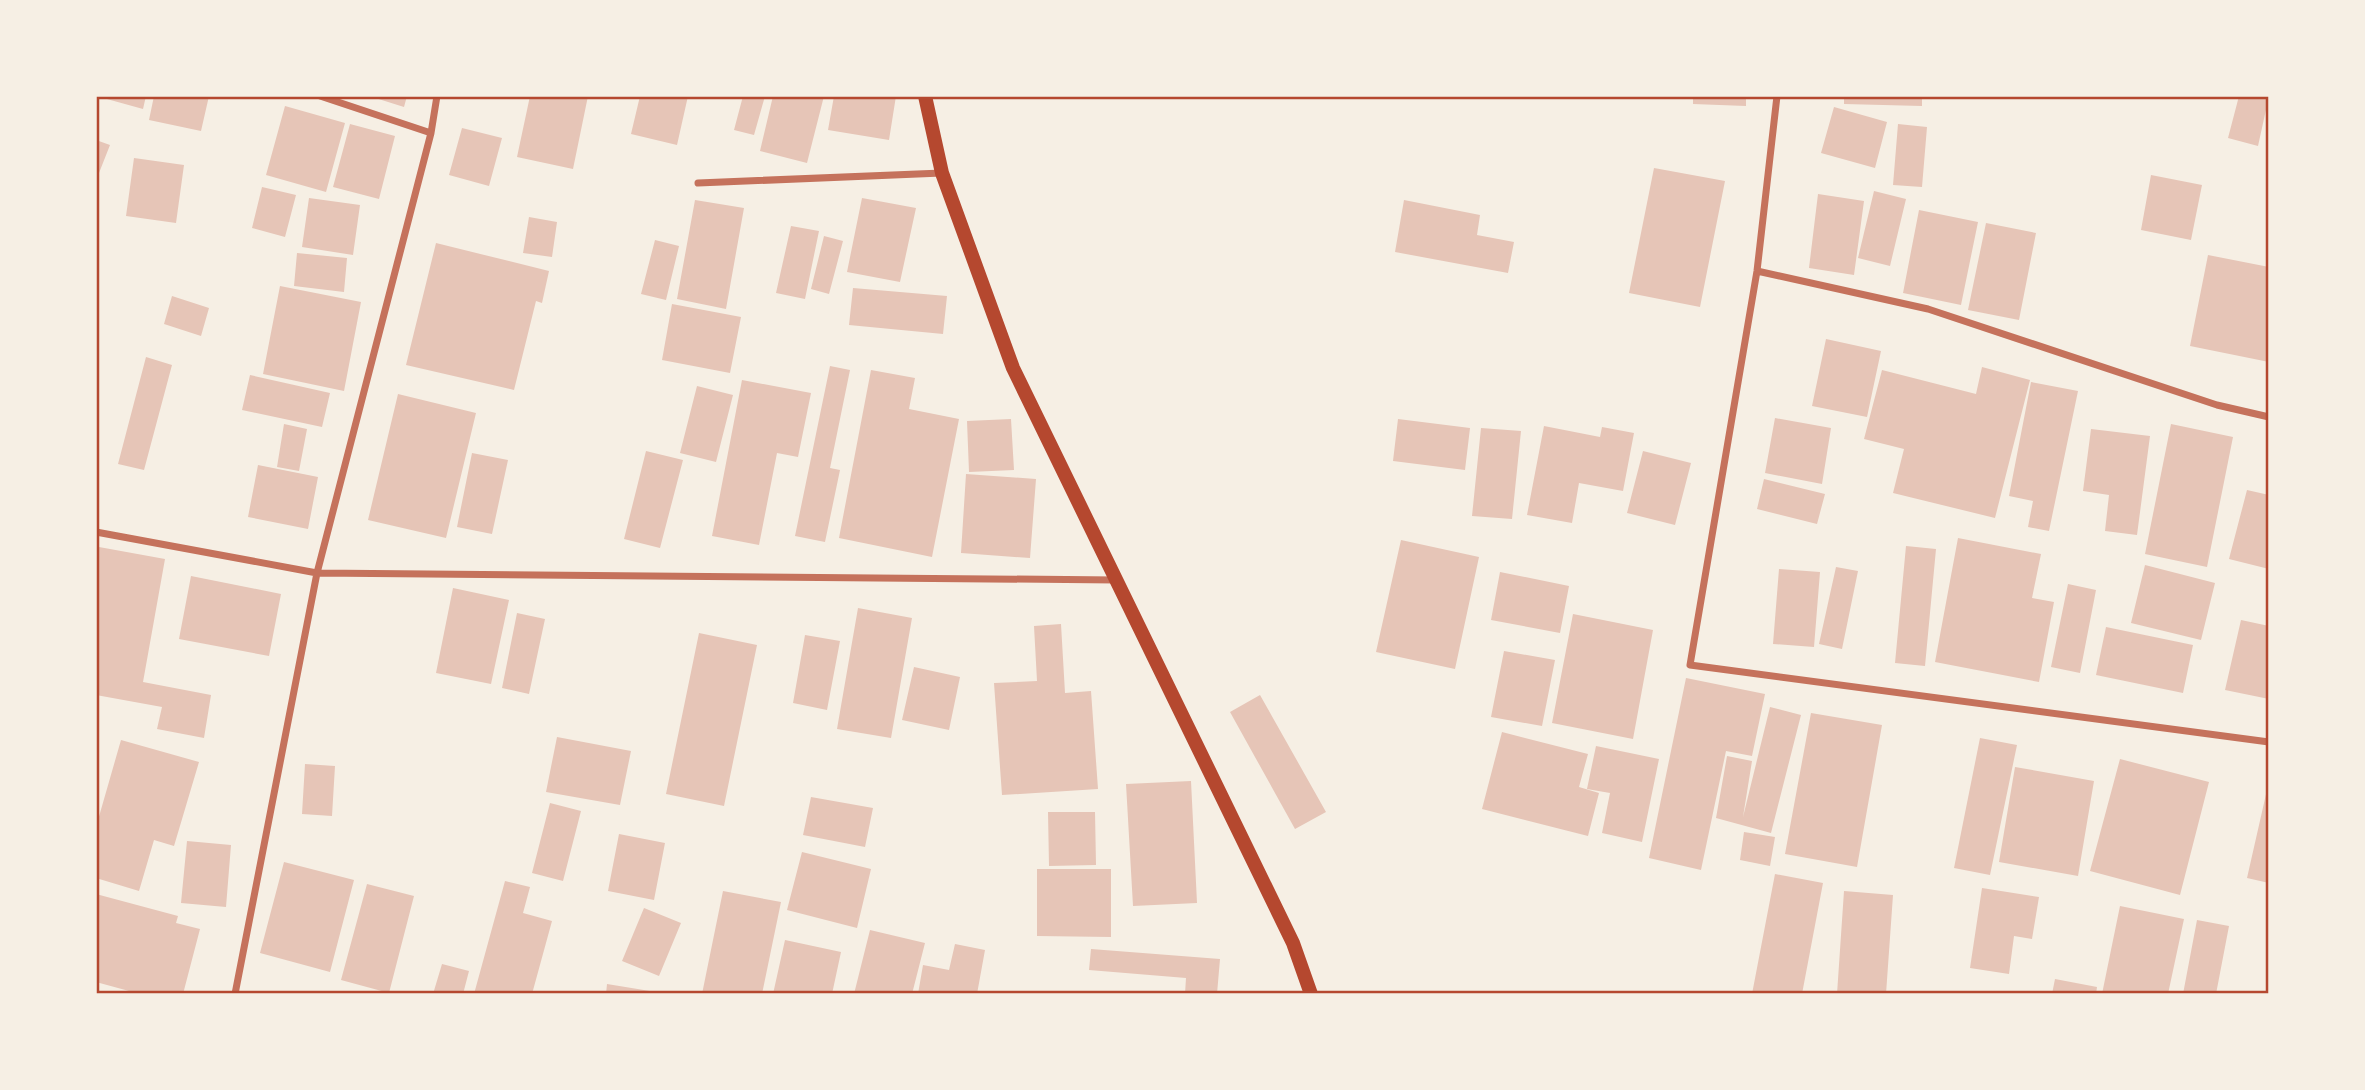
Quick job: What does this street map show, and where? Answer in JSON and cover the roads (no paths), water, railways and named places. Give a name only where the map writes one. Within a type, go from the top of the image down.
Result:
[{"type":"main road","points":[[925,96],[942,173],[1013,369],[1293,943],[1311,994]]},
{"type":"street","points":[[320,96],[431,133]]},
{"type":"street","points":[[235,994],[317,573],[431,133],[437,96]]},
{"type":"street","points":[[1777,96],[1757,271],[1690,665],[2269,742]]},
{"type":"street","points":[[698,183],[942,173]]},
{"type":"street","points":[[1757,271],[1928,309],[2217,405],[2269,417]]},
{"type":"street","points":[[96,531],[317,573],[1118,580]]}]
